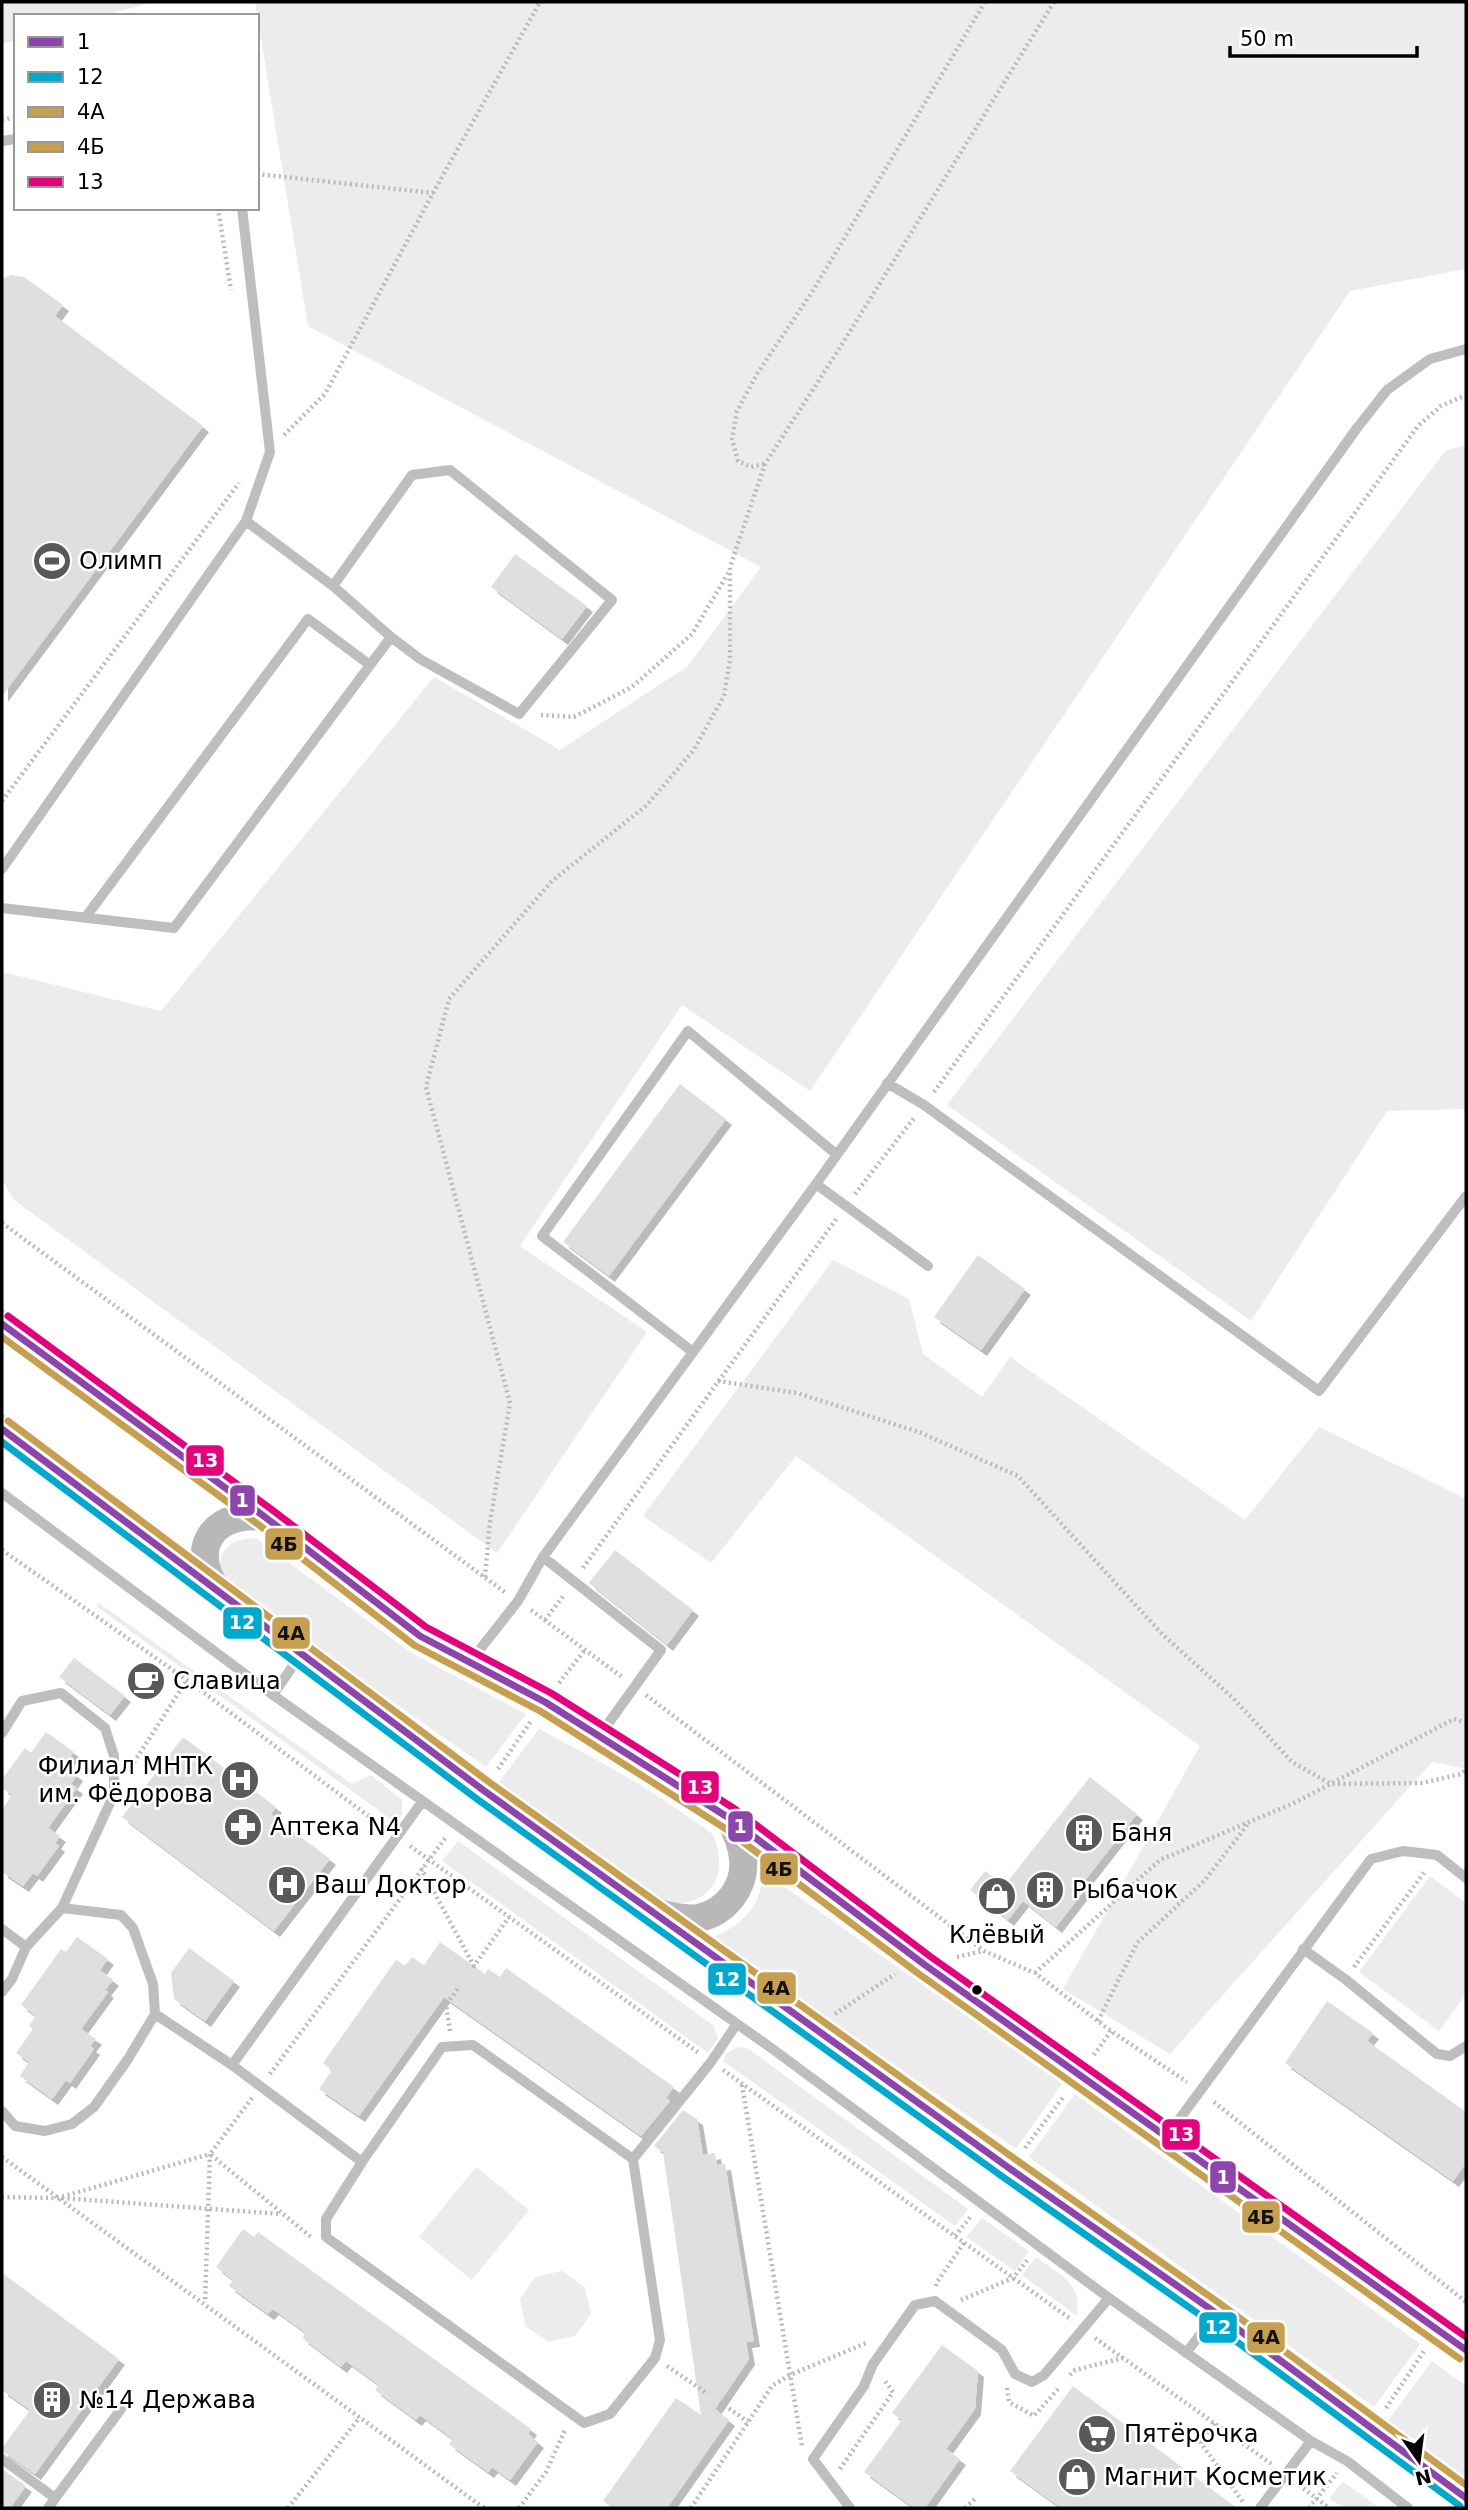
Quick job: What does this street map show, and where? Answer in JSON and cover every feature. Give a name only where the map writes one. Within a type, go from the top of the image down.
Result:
[{"type":"main road","points":[[2,1324],[265,1517],[420,1636],[545,1702],[729,1818],[925,1965],[1466,2350]]},
{"type":"main road","points":[[2,1429],[483,1790],[1009,2168],[1216,2313],[1466,2498]]},
{"type":"main road","points":[[215,1587],[206,1572],[204,1558],[211,1535],[220,1525],[232,1518],[247,1515],[265,1517]]},
{"type":"main road","points":[[651,1912],[684,1919],[700,1917],[724,1906],[733,1896],[743,1871],[743,1858],[739,1837],[729,1818]]},
{"type":"lane","points":[[2,870],[246,521],[270,452],[242,210]]},
{"type":"lane","points":[[470,1662],[518,1601],[543,1557],[816,1184],[1357,428],[1387,390],[1430,359],[1466,349]]},
{"type":"lane","points":[[246,521],[333,586],[420,659],[519,714],[612,600],[450,470],[412,474],[333,586]]},
{"type":"lane","points":[[85,918],[308,619],[370,665]]},
{"type":"lane","points":[[2,908],[174,928],[391,637]]},
{"type":"lane","points":[[693,1352],[542,1236],[688,1031],[836,1154]]},
{"type":"lane","points":[[887,1083],[924,1105],[1319,1391],[1466,1196]]},
{"type":"lane","points":[[816,1184],[928,1266]]},
{"type":"lane","points":[[2,1493],[273,1695],[785,2059],[1109,2298],[1311,2441],[1346,2461],[1408,2508]]},
{"type":"lane","points":[[543,1557],[661,1650],[598,1737]]},
{"type":"lane","points":[[273,1695],[302,1652]]},
{"type":"lane","points":[[2,1733],[22,1701],[61,1693],[105,1728],[114,1756],[114,1794],[62,1908],[26,1947],[12,1979],[2,1992]]},
{"type":"lane","points":[[232,2065],[422,1802]]},
{"type":"lane","points":[[1167,2137],[1371,1858],[1403,1851],[1437,1855],[1466,1878]]},
{"type":"lane","points":[[2,2111],[15,2126],[45,2131],[72,2124],[94,2107],[128,2059],[155,2014],[153,1984],[133,1928],[121,1915],[62,1908]]},
{"type":"lane","points":[[2,1930],[26,1947]]},
{"type":"lane","points":[[1303,1949],[1345,1979],[1437,2054],[1450,2056],[1466,2046]]},
{"type":"lane","points":[[155,2014],[232,2065],[362,2162]]},
{"type":"lane","points":[[633,2160],[711,2062],[736,2025]]},
{"type":"lane","points":[[473,2045],[633,2160],[660,2340],[655,2358],[610,2414],[584,2423],[326,2237],[327,2219],[362,2162],[442,2047],[473,2045]]},
{"type":"lane","points":[[850,2508],[813,2459],[864,2386],[873,2364],[915,2305],[935,2301],[1002,2350],[1015,2374],[1032,2382],[1044,2375],[1109,2298]]},
{"type":"lane","points":[[1186,2353],[1216,2313]]},
{"type":"lane","points":[[48,2508],[121,2409]]},
{"type":"lane","points":[[1260,2508],[1311,2441]]},
{"type":"lane","points":[[2,2459],[55,2498]]},
{"type":"path","points":[[270,452],[293,424],[325,394],[540,2]]},
{"type":"path","points":[[765,464],[751,467],[738,461],[732,439],[737,411],[757,374],[814,289],[985,2]]},
{"type":"path","points":[[519,714],[574,718],[632,687],[692,634],[730,570],[765,464],[1054,2]]},
{"type":"path","points":[[259,174],[433,193]]},
{"type":"path","points":[[218,210],[233,300]]},
{"type":"path","points":[[545,1620],[1418,426],[1441,406],[1466,396]]},
{"type":"path","points":[[2,801],[243,477]]},
{"type":"path","points":[[485,1577],[490,1522],[510,1404],[426,1087],[449,999],[552,881],[647,805],[693,751],[724,696],[730,659],[730,570]]},
{"type":"path","points":[[2,1223],[634,1685],[984,1951],[1035,1973],[1111,2031],[1201,2091],[1466,2302]]},
{"type":"path","points":[[718,1381],[797,1393],[907,1428],[1018,1476],[1162,1634],[1233,1698],[1292,1762],[1331,1784],[1422,1783],[1461,1774],[1466,1770]]},
{"type":"path","points":[[2,1550],[187,1680],[427,1859],[1082,2327],[1329,2508]]},
{"type":"path","points":[[483,1790],[584,1651]]},
{"type":"path","points":[[114,1794],[187,1680]]},
{"type":"path","points":[[1035,1973],[1160,1860],[1296,1802],[1454,1719],[1466,1723]]},
{"type":"path","points":[[1098,2021],[1137,1943],[1204,1881],[1249,1822]]},
{"type":"path","points":[[205,2304],[209,2154],[455,1825]]},
{"type":"path","points":[[1345,1979],[1437,1855]]},
{"type":"path","points":[[421,1868],[474,1966],[509,1917]]},
{"type":"path","points":[[815,2027],[891,1976],[984,1951]]},
{"type":"path","points":[[453,2046],[446,2005],[459,1987]]},
{"type":"path","points":[[1009,2168],[1111,2031]]},
{"type":"path","points":[[742,2084],[804,2454]]},
{"type":"path","points":[[58,2198],[209,2154]]},
{"type":"path","points":[[209,2154],[320,2245],[326,2237]]},
{"type":"path","points":[[2,2157],[484,2508]]},
{"type":"path","points":[[2,2197],[58,2198],[281,2214]]},
{"type":"path","points":[[935,2301],[937,2282],[964,2243]]},
{"type":"path","points":[[948,2311],[956,2302],[1013,2278],[1038,2246]]},
{"type":"path","points":[[691,2508],[772,2386],[790,2375],[896,2332]]},
{"type":"path","points":[[655,2358],[708,2394]]},
{"type":"path","points":[[1061,2373],[1067,2378],[1075,2370],[1123,2358]]},
{"type":"path","points":[[838,2476],[840,2468],[893,2392],[885,2382],[883,2374]]},
{"type":"path","points":[[1004,2379],[1009,2402],[1034,2416],[1058,2388]]},
{"type":"path","points":[[720,2402],[748,2422]]},
{"type":"path","points":[[288,2508],[360,2417]]},
{"type":"path","points":[[1214,2423],[1201,2443],[1248,2508]]},
{"type":"path","points":[[519,2508],[546,2472],[567,2426]]},
{"type":"path","points":[[965,2508],[976,2498]]},
{"type":"path","points":[[1316,2499],[1317,2508]]},
{"type":"shaded area","points":[[2,2],[153,2],[110,14],[14,14],[14,41],[2,44]]},
{"type":"shaded area","points":[[255,2],[1466,2],[1466,269],[1350,291],[810,1091],[682,1005],[520,1246],[647,1332],[497,1553],[14,1200],[2,1180],[2,972],[161,1011],[434,677],[560,750],[688,666],[761,567],[308,326]]},
{"type":"shaded area","points":[[1466,445],[1466,1109],[1387,1111],[1251,1321],[947,1105],[1446,450]]},
{"type":"shaded area","points":[[833,1260],[909,1299],[923,1354],[982,1397],[1010,1357],[1245,1520],[1319,1427],[1466,1499],[1466,1769],[1432,1762],[1170,2054],[1063,1989],[1200,1746],[796,1456],[711,1563],[643,1516]]},
{"type":"shaded area","points":[[249,1538],[257,1539],[410,1652],[526,1714],[486,1767],[224,1584],[221,1567],[223,1554],[232,1544]]},
{"type":"shaded area","points":[[99,1603],[352,1784],[371,1775],[402,1800],[402,1815],[396,1823],[96,1606]]},
{"type":"shaded area","points":[[539,1729],[633,1781],[710,1832],[717,1844],[719,1861],[718,1873],[708,1891],[691,1901],[659,1902],[499,1782]]},
{"type":"shaded area","points":[[458,1841],[714,2026],[718,2038],[708,2053],[442,1861]]},
{"type":"shaded area","points":[[761,1870],[1062,2084],[1016,2149],[711,1938],[732,1927],[749,1913],[759,1894]]},
{"type":"shaded area","points":[[1430,1876],[1466,1903],[1466,1994],[1439,2031],[1359,1972]]},
{"type":"shaded area","points":[[738,2047],[747,2048],[968,2209],[955,2226],[723,2061],[727,2053]]},
{"type":"shaded area","points":[[1075,2094],[1420,2344],[1374,2407],[1029,2157]]},
{"type":"shaded area","points":[[476,2167],[529,2210],[472,2280],[419,2237]]},
{"type":"shaded area","points":[[982,2218],[1029,2251],[1015,2271],[966,2237]]},
{"type":"shaded area","points":[[1036,2257],[1073,2287],[1078,2304],[1077,2316],[1022,2275]]},
{"type":"shaded area","points":[[562,2271],[585,2287],[591,2314],[575,2336],[548,2342],[525,2326],[520,2299],[535,2277]]},
{"type":"shaded area","points":[[1432,2361],[1466,2386],[1466,2480],[1387,2422]]},
{"type":"shaded area","points":[[1343,2482],[1380,2508],[1343,2508],[1329,2498]]},
{"type":"building","name":"Олимп","points":[[11,275],[24,277],[63,305],[55,316],[203,426],[2,696],[2,279]]},
{"type":"building","points":[[515,554],[587,606],[562,639],[491,587]]},
{"type":"building","points":[[680,1084],[726,1119],[609,1276],[563,1242]]},
{"type":"building","points":[[978,1255],[1025,1289],[981,1350],[934,1317]]},
{"type":"building","points":[[615,1550],[693,1610],[667,1645],[589,1583]]},
{"type":"building","points":[[74,1658],[125,1696],[110,1715],[59,1677]]},
{"type":"building","points":[[46,1732],[74,1752],[64,1766],[77,1775],[71,1784],[77,1788],[48,1828],[60,1836],[55,1843],[59,1846],[37,1876],[33,1873],[23,1886],[2,1872],[2,1810],[12,1795],[2,1788],[3,1778],[25,1748],[31,1753]]},
{"type":"building","points":[[183,1737],[276,1807],[271,1814],[330,1859],[274,1931],[122,1817]]},
{"type":"building","points":[[1090,1777],[1137,1814],[1079,1888],[1083,1892],[1056,1927],[1023,1901],[1008,1920],[970,1890],[985,1871],[1004,1886]]},
{"type":"building","points":[[77,1937],[108,1959],[100,1970],[113,1980],[105,1990],[108,1992],[81,2029],[96,2039],[90,2046],[94,2049],[70,2083],[66,2080],[52,2099],[20,2076],[29,2062],[16,2053],[33,2029],[29,2026],[36,2016],[21,2005],[61,1949],[66,1952]]},
{"type":"building","points":[[440,1942],[485,1974],[488,1969],[500,1977],[506,1968],[674,2087],[666,2098],[670,2101],[641,2136],[444,1997],[359,2116],[319,2089],[332,2070],[323,2063],[396,1960],[405,1966],[412,1957],[424,1965]]},
{"type":"building","points":[[189,1948],[234,1981],[205,2021],[174,1999],[171,1973]]},
{"type":"building","points":[[1327,2001],[1373,2033],[1367,2041],[1466,2112],[1466,2163],[1453,2181],[1285,2063]]},
{"type":"building","points":[[683,2110],[697,2119],[703,2155],[715,2153],[717,2165],[725,2164],[754,2341],[746,2342],[749,2359],[715,2409],[729,2420],[667,2508],[613,2508],[603,2501],[676,2398],[701,2415],[663,2152],[654,2146]]},
{"type":"building","points":[[243,2229],[254,2237],[258,2232],[531,2429],[528,2434],[538,2442],[510,2480],[492,2467],[488,2472],[449,2444],[453,2439],[420,2415],[416,2420],[375,2390],[379,2385],[346,2361],[341,2367],[302,2338],[306,2333],[273,2309],[268,2314],[229,2286],[233,2280],[216,2267]]},
{"type":"building","name":"№14 Держава","points":[[2,2273],[119,2359],[35,2474],[2,2451],[30,2410],[2,2390]]},
{"type":"building","points":[[942,2345],[978,2371],[975,2409],[946,2449],[960,2459],[925,2508],[914,2508],[864,2472],[902,2420],[892,2413]]},
{"type":"building","points":[[1073,2386],[1237,2508],[1061,2508],[1010,2471]]},
{"type":"building","points":[[2,2469],[26,2486],[10,2508],[2,2508]]},
{"type":"transit line","name":"13","points":[[8,1316],[271,1509],[426,1627],[551,1693],[735,1809],[931,1957],[1466,2337]]},
{"type":"transit line","name":"1","points":[[2,1324],[265,1517],[420,1636],[545,1702],[729,1818],[925,1965],[1466,2350]]},
{"type":"transit line","name":"4Б","points":[[2,1337],[259,1525],[414,1645],[540,1711],[723,1827],[919,1974],[1460,2359]]},
{"type":"transit line","name":"4А","points":[[8,1421],[489,1782],[1222,2305],[1466,2485]]},
{"type":"transit line","name":"1","points":[[2,1429],[483,1790],[1009,2168],[1216,2313],[1466,2498]]},
{"type":"transit line","name":"12","points":[[2,1442],[477,1799],[1003,2177],[1210,2322],[1460,2506]]},
{"type":"place","name":"Олимп","points":[[52,561]]},
{"type":"place","name":"Славица","points":[[146,1681]]},
{"type":"place","name":"Филиал МНТК им. Фёдорова","points":[[240,1780]]},
{"type":"place","name":"Аптека N4","points":[[243,1827]]},
{"type":"place","name":"Баня","points":[[1084,1833]]},
{"type":"place","name":"Ваш Доктор","points":[[287,1885]]},
{"type":"place","name":"Рыбачок","points":[[1045,1890]]},
{"type":"place","name":"Клёвый","points":[[997,1896]]},
{"type":"place","name":"№14 Держава","points":[[52,2400]]},
{"type":"place","name":"Пятёрочка","points":[[1097,2434]]},
{"type":"place","name":"Магнит Косметик","points":[[1077,2477]]}]
